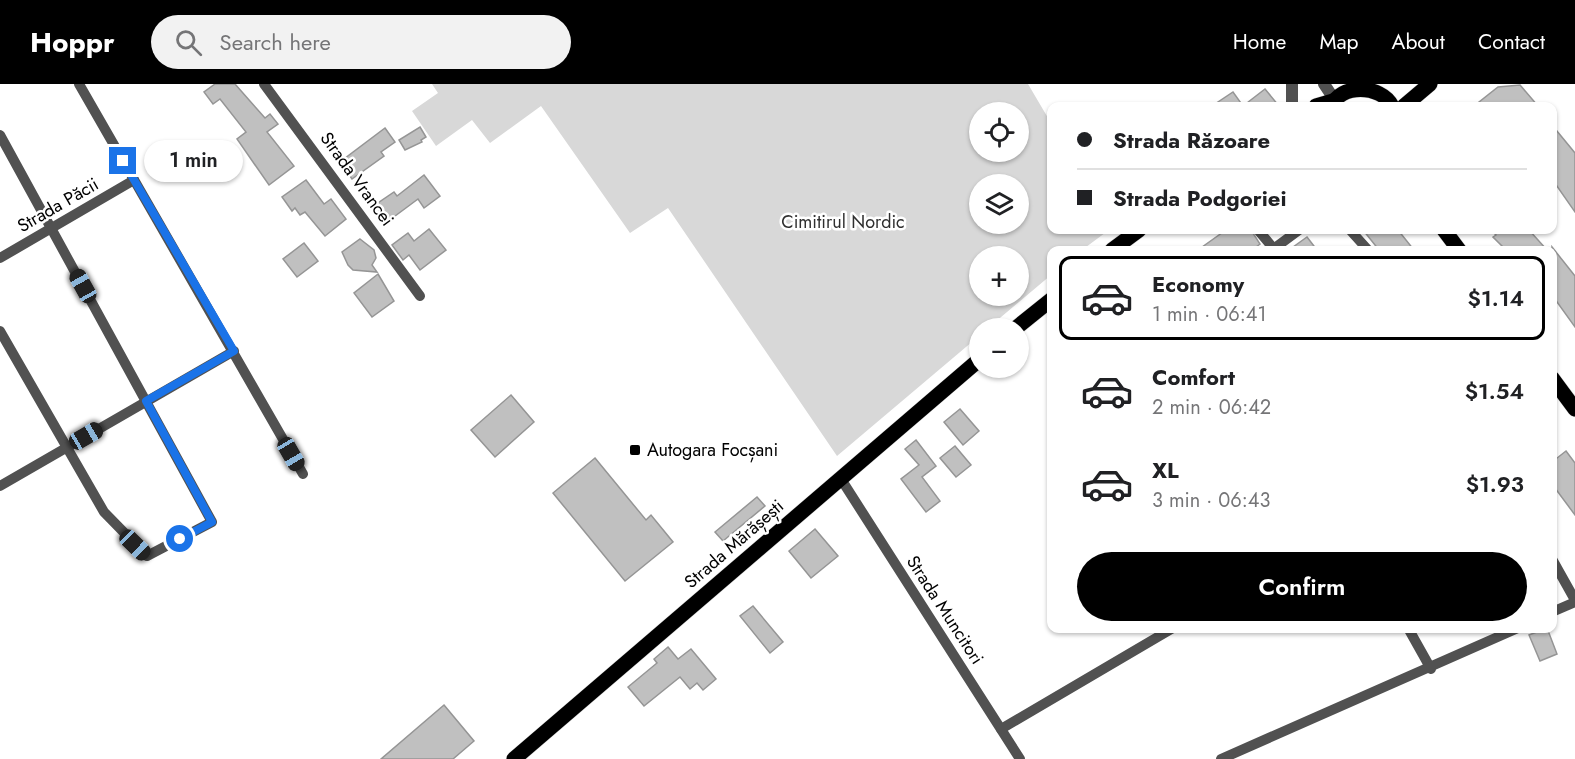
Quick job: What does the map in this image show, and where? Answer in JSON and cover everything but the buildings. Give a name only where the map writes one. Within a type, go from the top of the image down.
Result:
[{"type":"main road","points":[[1333,102],[1359,84],[1382,91],[1389,102]]},
{"type":"main road","points":[[1409,102],[1430,84]]},
{"type":"main road","points":[[1117,246],[1134,234]]},
{"type":"main road","points":[[1028,318],[1047,303]]},
{"type":"main road","name":"Strada Mărășești","points":[[514,759],[969,368]]},
{"type":"main road","points":[[1557,385],[1575,409]]},
{"type":"street","points":[[79,84],[303,474]]},
{"type":"street","name":"Strada Vrancei","points":[[264,84],[420,296]]},
{"type":"street","points":[[1292,102],[1293,84]]},
{"type":"street","points":[[1324,84],[1333,102]]},
{"type":"street","points":[[0,135],[212,522],[147,556],[104,512],[0,331]]},
{"type":"street","name":"Strada Păcii","points":[[0,258],[134,180]]},
{"type":"street","points":[[1278,246],[1294,234]]},
{"type":"street","points":[[1354,234],[1364,246]]},
{"type":"street","points":[[0,486],[234,351]]},
{"type":"street","name":"Strada Muncitori","points":[[841,479],[1020,759]]},
{"type":"street","points":[[1557,569],[1575,601],[1557,610]]},
{"type":"street","points":[[1000,729],[1164,633]]},
{"type":"street","points":[[1410,633],[1431,669]]},
{"type":"street","points":[[1221,759],[1431,669],[1507,633]]},
{"type":"green space","name":"Cimitirul Nordic","points":[[432,84],[1028,84],[1047,116],[1047,234],[1104,234],[1087,246],[1047,246],[1047,278],[1029,294],[1029,246],[969,246],[969,306],[1014,306],[1000,318],[969,318],[969,344],[837,456],[668,208],[630,233],[541,106],[490,143],[472,120],[436,146],[412,111],[438,93]]},
{"type":"place","name":"Autogara Focșani","points":[[635,450]]},
{"type":"route","points":[[123,161],[234,351],[146,401],[212,522],[180,539]]}]
